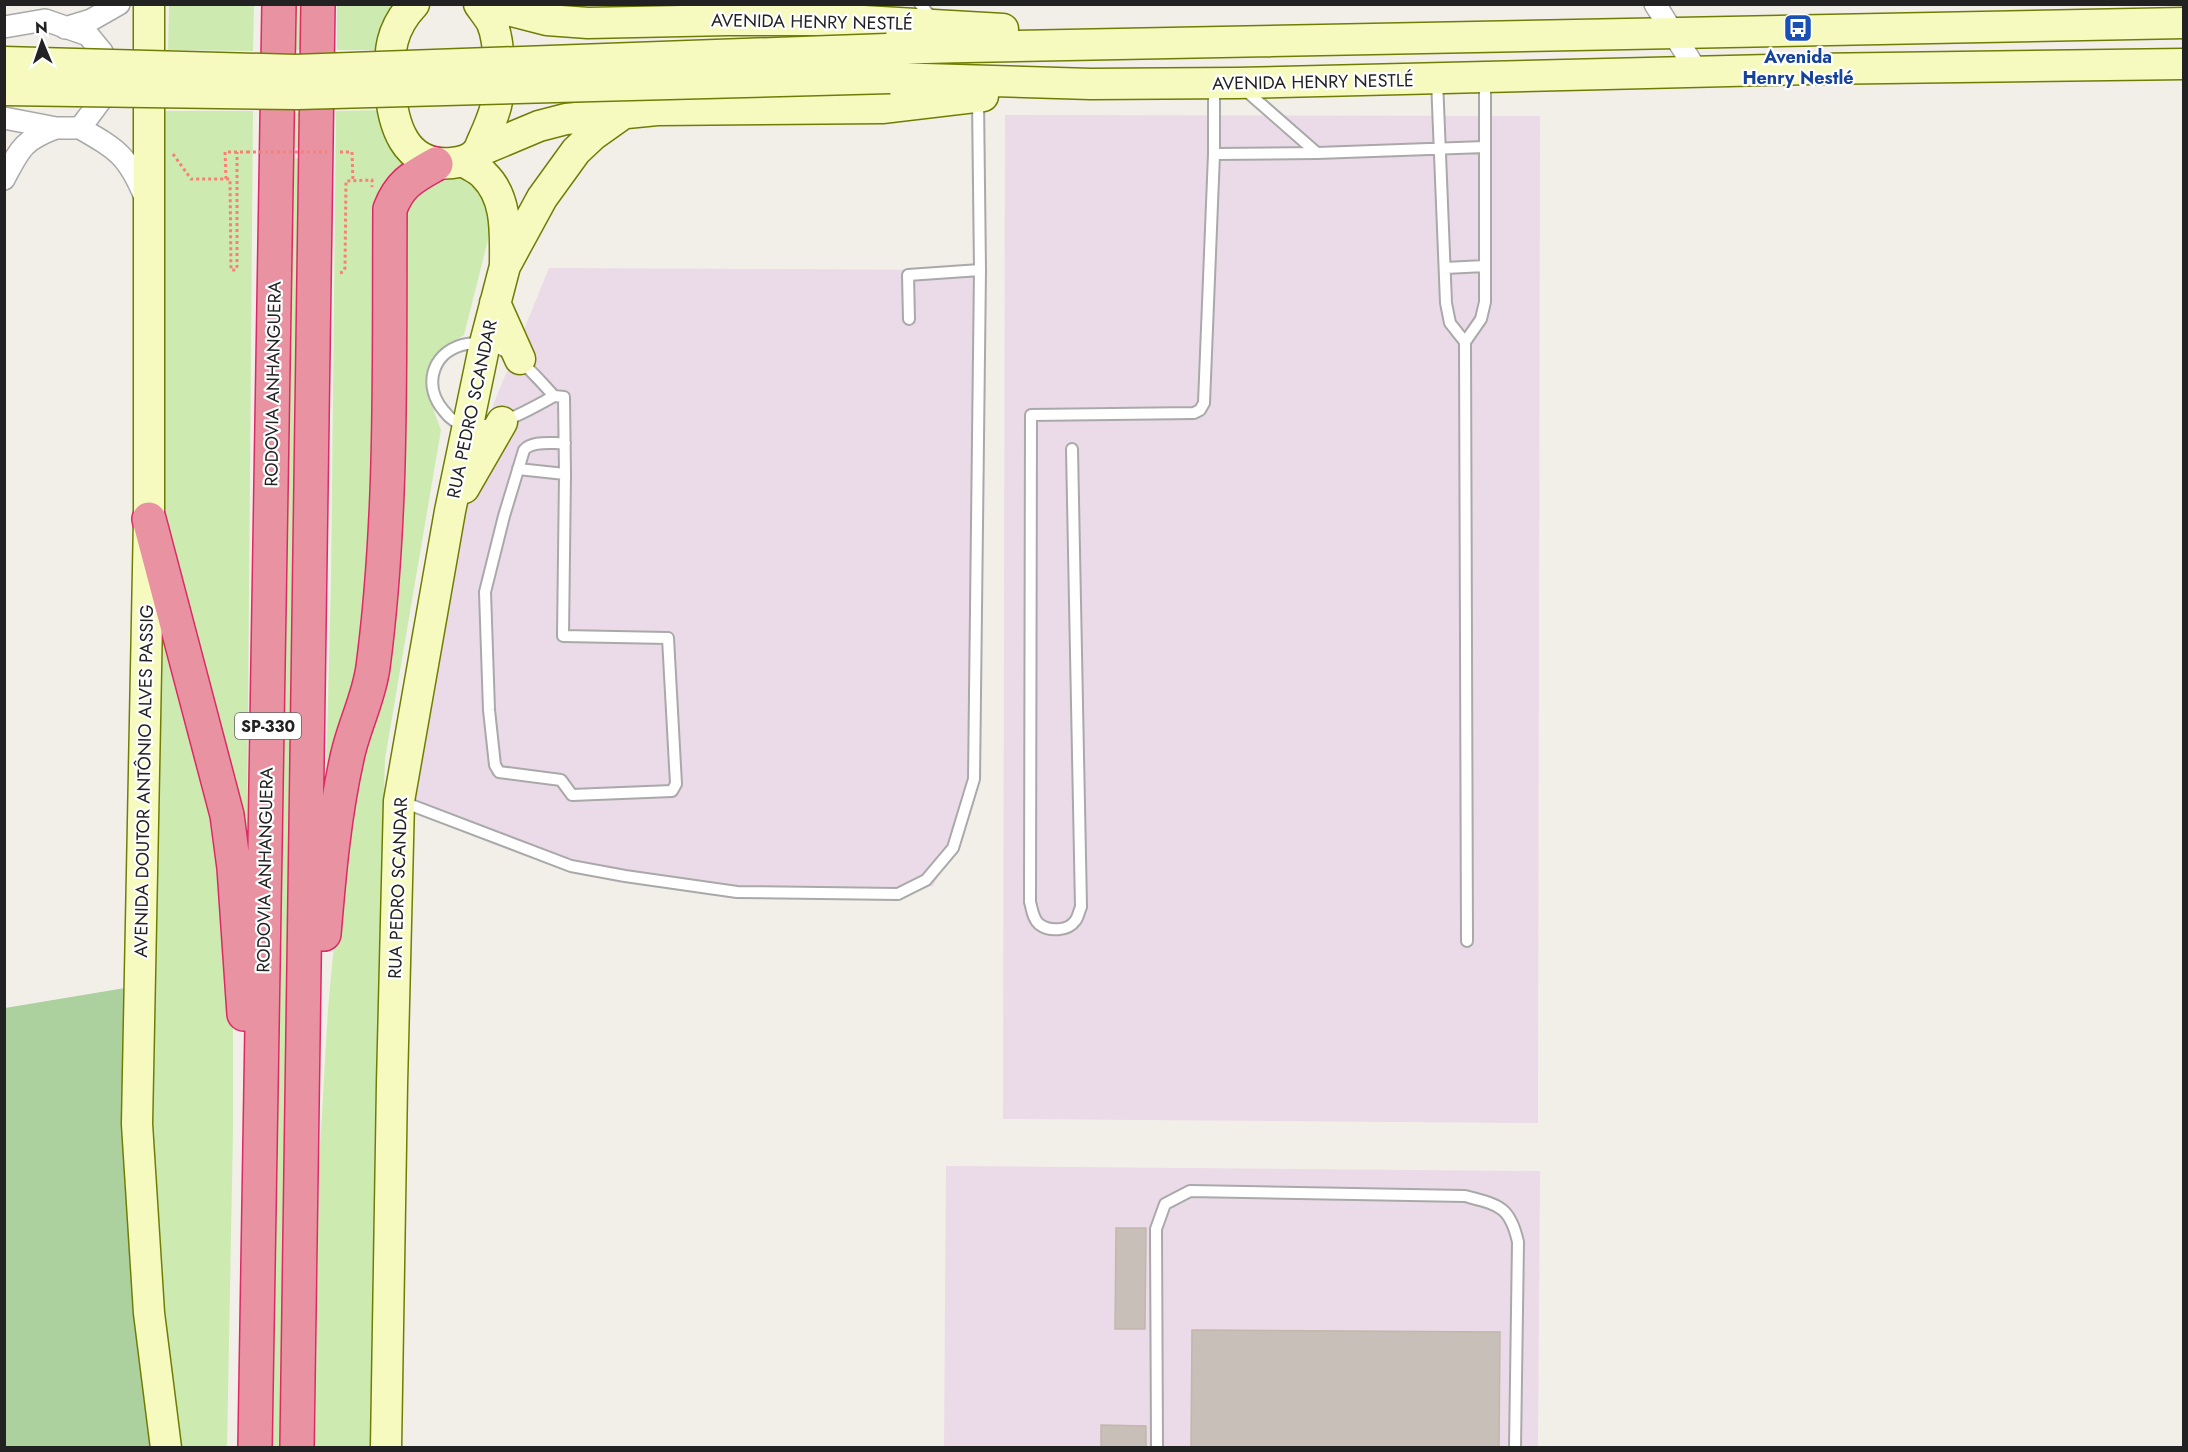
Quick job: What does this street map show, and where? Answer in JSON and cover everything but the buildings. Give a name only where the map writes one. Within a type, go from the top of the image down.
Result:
[{"type":"highway","name":"RODOVIA ANHANGUERA","points":[[255,1448],[279,4]]},
{"type":"highway","name":"SP-330","points":[[297,1448],[318,4]]},
{"type":"highway","points":[[300,1174],[328,884],[338,805],[347,756],[372,670],[382,587],[387,520],[390,209],[404,184],[459,159]]},
{"type":"highway","points":[[149,519],[226,815],[234,868],[258,1211]]},
{"type":"street","points":[[24,4],[54,24],[88,35],[102,52],[107,74],[104,96],[80,128]]},
{"type":"street","points":[[4,27],[90,20],[119,4]]},
{"type":"street","name":"AVENIDA DOUTOR ANTÔNIO ALVES PASSIG","points":[[149,4],[149,519],[137,1124],[149,1314],[166,1448]]},
{"type":"street","name":"RUA PEDRO SCANDAR","points":[[414,4],[402,16],[392,38],[389,68],[391,104],[396,127],[404,141],[416,153],[459,159],[484,174],[500,195],[504,220],[505,267]]},
{"type":"street","points":[[459,159],[496,104],[497,45],[492,24],[479,4]]},
{"type":"street","name":"AVENIDA HENRY NESTLÉ","points":[[485,4],[547,20],[617,22],[722,12],[765,16],[929,15],[1213,41]]},
{"type":"street","points":[[617,22],[646,4]]},
{"type":"street","points":[[1655,4],[1698,73]]},
{"type":"street","name":"AVENIDA HENRY NESTLÉ","points":[[889,64],[1213,41],[1518,36],[1672,30],[2184,23]]},
{"type":"street","points":[[4,62],[295,70],[889,64]]},
{"type":"street","points":[[4,90],[297,94],[889,64]]},
{"type":"street","name":"AVENIDA HENRY NESTLÉ","points":[[889,64],[1091,84]]},
{"type":"street","name":"AVENIDA HENRY NESTLÉ","points":[[459,159],[539,126],[566,119],[657,110],[882,108],[1091,84],[1437,80],[2184,64]]},
{"type":"street","name":"RUA PEDRO SCANDAR","points":[[386,1448],[399,801],[450,511],[485,343],[505,267],[542,198],[576,151],[593,135],[624,113]]},
{"type":"street","points":[[4,118],[56,128],[80,128],[110,146],[126,159],[150,208]]},
{"type":"street","points":[[4,179],[17,155],[34,136],[56,128]]},
{"type":"street","points":[[495,303],[520,360]]},
{"type":"street","points":[[450,511],[502,422]]},
{"type":"lane","points":[[1467,941],[1465,342],[1481,318],[1485,302],[1485,78]]},
{"type":"lane","points":[[1437,80],[1446,303],[1450,322],[1465,342]]},
{"type":"lane","points":[[1072,448],[1081,908],[1076,921],[1066,928],[1053,930],[1039,924],[1030,902],[1030,415],[1194,413],[1200,410],[1205,394],[1214,154],[1225,83],[1317,153]]},
{"type":"lane","points":[[399,801],[570,866],[625,876],[737,892],[898,894],[927,880],[953,848],[975,779],[980,270],[978,96]]},
{"type":"lane","points":[[1214,154],[1485,147]]},
{"type":"lane","points":[[1445,268],[1485,266]]},
{"type":"lane","points":[[909,320],[908,275],[980,270]]},
{"type":"lane","points":[[554,396],[520,360],[500,348],[485,343],[462,345],[449,352],[437,362],[432,375],[431,388],[437,403],[453,422],[467,426],[502,422],[554,396],[564,397],[565,443],[565,474],[563,636],[668,638],[676,784],[672,791],[572,795],[561,780],[499,772],[495,765],[489,710],[485,592],[504,516],[527,446],[565,443]]},
{"type":"lane","points":[[518,469],[565,474]]},
{"type":"lane","points":[[1157,1448],[1156,1229],[1165,1203],[1190,1191],[1465,1196],[1496,1204],[1513,1221],[1518,1242],[1515,1448]]},
{"type":"path","points":[[171,151],[191,179],[230,179],[231,270],[236,270],[237,152]]},
{"type":"path","points":[[226,179],[225,152],[327,152]]},
{"type":"path","points":[[352,153],[352,181]]},
{"type":"path","points":[[346,181],[372,180],[372,190]]},
{"type":"shaded area","points":[[1005,115],[1540,116],[1538,1123],[1003,1119]]},
{"type":"shaded area","points":[[549,268],[980,270],[974,779],[953,848],[933,886],[898,894],[737,892],[563,863],[399,801],[450,511]]},
{"type":"shaded area","points":[[946,1166],[1540,1171],[1538,1447],[944,1448]]},
{"type":"green space","points":[[169,5],[254,5],[253,51],[168,50]]},
{"type":"green space","points":[[287,5],[306,5],[306,50],[286,50]]},
{"type":"green space","points":[[337,5],[399,5],[385,50],[337,50]]},
{"type":"green space","points":[[384,110],[387,140],[405,165],[368,618],[325,816],[331,580],[336,111]]},
{"type":"green space","points":[[162,111],[253,111],[247,840],[244,842],[162,542]]},
{"type":"green space","points":[[303,112],[303,148],[288,148],[289,113]]},
{"type":"green space","points":[[288,158],[302,158],[285,1447],[270,1448]]},
{"type":"green space","points":[[437,174],[473,175],[491,209],[490,232],[464,335],[441,351],[434,360],[428,379],[431,400],[441,430],[385,759],[375,1118],[370,1447],[315,1448],[319,1165],[328,1009],[401,220],[408,199]]},
{"type":"green space","points":[[155,598],[199,728],[233,950],[233,1132],[227,1447],[178,1447],[155,1282],[150,1126]]},
{"type":"green space","points":[[125,988],[153,1447],[5,1448],[5,1008]]},
{"type":"place","name":"Avenida Henry Nestlé","points":[[1798,28]]}]
